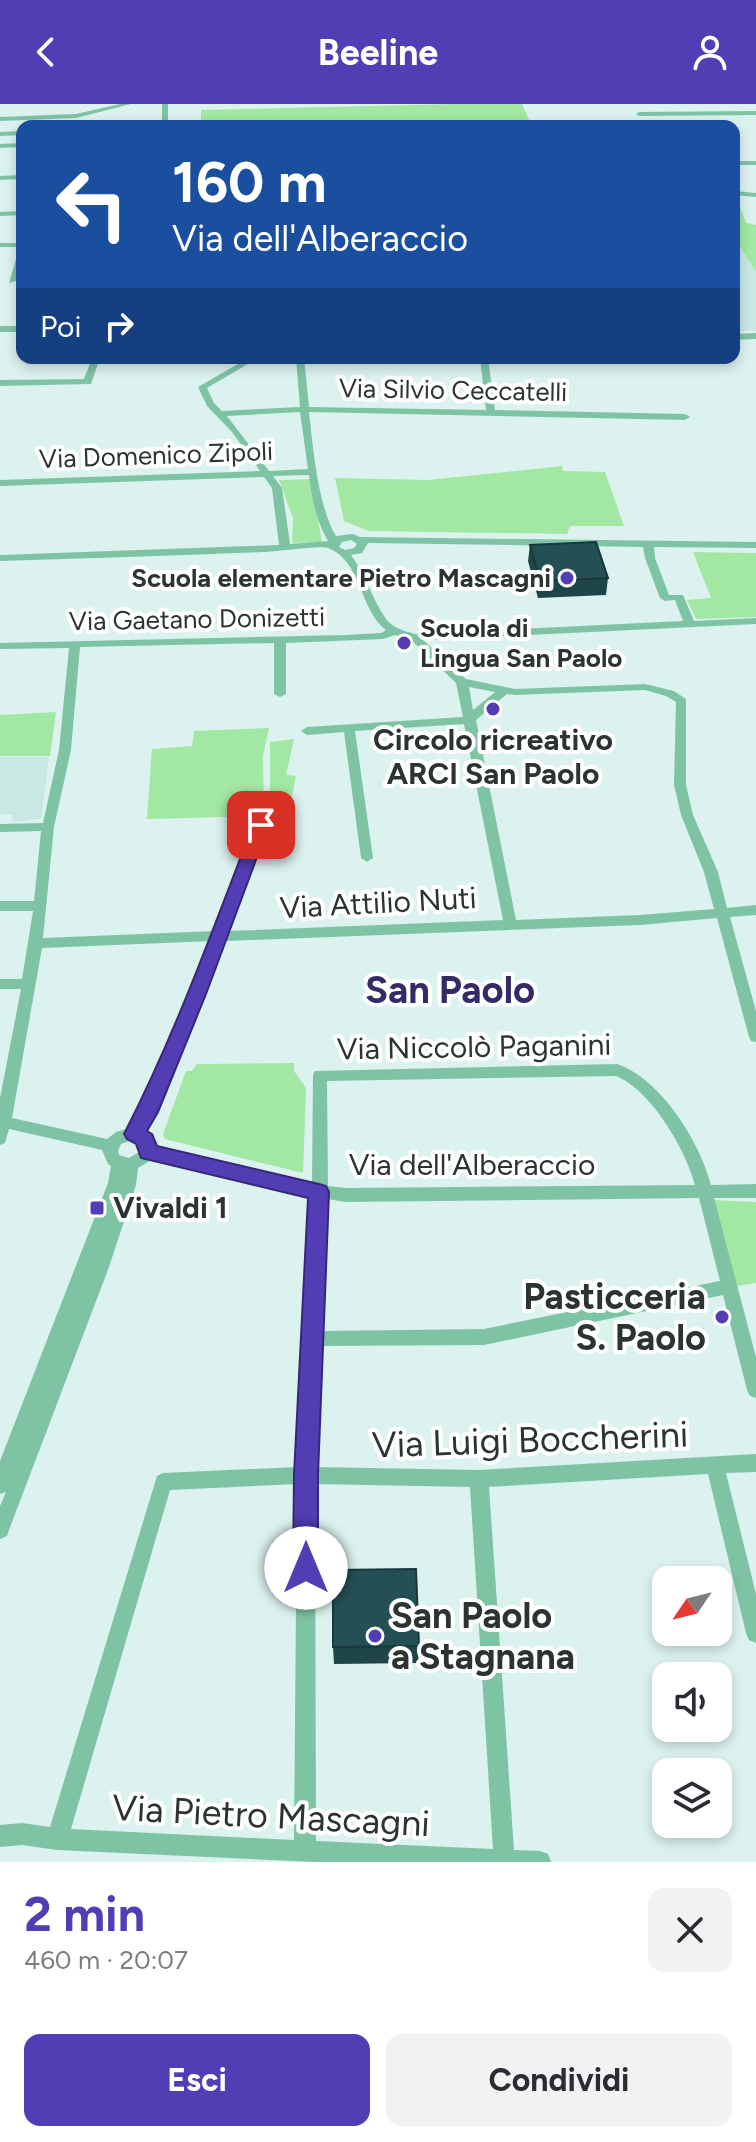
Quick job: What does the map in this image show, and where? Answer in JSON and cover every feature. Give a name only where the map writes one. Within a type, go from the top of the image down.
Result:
[{"type":"street","points":[[0,119],[76,116],[128,104]]},
{"type":"street","points":[[639,114],[756,113]]},
{"type":"street","points":[[71,120],[76,116]]},
{"type":"street","points":[[0,383],[88,382],[94,364]]},
{"type":"street","points":[[243,364],[203,385],[210,404],[268,473],[281,502],[285,548]]},
{"type":"street","points":[[300,364],[304,409],[325,530],[337,541]]},
{"type":"street","points":[[485,364],[491,413]]},
{"type":"street","name":"Via Silvio Ceccatelli","points":[[220,414],[304,409],[685,417]]},
{"type":"street","name":"Via Domenico Zipoli","points":[[0,483],[314,472]]},
{"type":"street","points":[[337,541],[336,550],[344,553],[356,569],[377,614],[394,631],[414,637],[756,621]]},
{"type":"street","points":[[0,558],[285,548],[337,541],[360,547]]},
{"type":"street","points":[[344,553],[360,547],[410,543],[756,545]]},
{"type":"street","points":[[648,543],[650,558],[665,598],[679,597],[690,624]]},
{"type":"street","points":[[356,569],[360,547]]},
{"type":"street","name":"Via Gaetano Donizetti","points":[[0,646],[383,636],[394,631]]},
{"type":"street","points":[[414,637],[462,682],[503,691],[622,686],[645,687],[677,695],[684,708],[680,785],[687,815],[711,872],[756,1037]]},
{"type":"street","points":[[280,639],[280,694]]},
{"type":"street","points":[[0,1139],[36,943],[48,827],[65,750],[75,644]]},
{"type":"street","points":[[462,682],[510,923]]},
{"type":"street","points":[[307,731],[469,720],[503,691]]},
{"type":"street","points":[[349,729],[367,858]]},
{"type":"street","points":[[134,1134],[148,1112],[221,935],[261,825]]},
{"type":"street","points":[[0,828],[48,827]]},
{"type":"street","points":[[0,906],[39,906]]},
{"type":"street","name":"Via Attilio Nuti","points":[[36,943],[640,920],[756,910]]},
{"type":"street","points":[[0,984],[28,984]]},
{"type":"street","name":"Via Niccolò Paganini","points":[[319,1192],[320,1075],[626,1071],[640,1084],[690,1149],[706,1191]]},
{"type":"street","points":[[3,1122],[111,1146]]},
{"type":"street","points":[[134,1134],[145,1139],[148,1152],[142,1160],[125,1164],[111,1155],[111,1146],[121,1136],[134,1134]]},
{"type":"street","name":"Via dell'Alberaccio","points":[[148,1152],[319,1192],[346,1195],[756,1191]]},
{"type":"street","points":[[0,1485],[125,1164]]},
{"type":"street","points":[[0,1530],[101,1267],[128,1185],[125,1164]]},
{"type":"street","points":[[706,1191],[756,1390]]},
{"type":"street","points":[[305,1849],[306,1475],[319,1192]]},
{"type":"street","points":[[313,1339],[484,1337],[728,1287]]},
{"type":"street","name":"Via Luigi Boccherini","points":[[57,1839],[163,1482],[306,1475],[479,1479],[756,1463]]},
{"type":"street","points":[[715,1466],[756,1633]]},
{"type":"street","points":[[479,1479],[504,1861]]},
{"type":"street","name":"Via Pietro Mascagni","points":[[0,1836],[22,1834],[57,1839],[540,1862]]},
{"type":"shaded area","points":[[740,247],[756,272],[756,331],[740,331]]},
{"type":"shaded area","points":[[0,757],[49,757],[41,819],[12,822],[13,815],[0,814]]},
{"type":"green space","points":[[522,104],[529,120],[201,120],[201,110]]},
{"type":"green space","points":[[740,207],[746,223],[756,225],[756,272],[740,247]]},
{"type":"green space","points":[[562,466],[563,471],[605,472],[624,526],[570,526],[567,534],[369,531],[344,521],[335,478],[428,480]]},
{"type":"green space","points":[[311,479],[322,542],[292,543],[293,518],[279,480]]},
{"type":"green space","points":[[693,552],[756,553],[756,617],[696,619],[687,600],[711,598]]},
{"type":"green space","points":[[56,712],[50,756],[0,756],[0,715]]},
{"type":"green space","points":[[269,728],[263,756],[264,816],[147,819],[152,749],[192,746],[194,731]]},
{"type":"green space","points":[[294,739],[286,775],[296,776],[292,796],[281,806],[283,818],[270,818],[270,742]]},
{"type":"green space","points":[[294,1063],[294,1071],[306,1088],[303,1173],[165,1139],[163,1134],[186,1071],[192,1071],[197,1064]]},
{"type":"green space","points":[[712,1200],[756,1202],[756,1283],[736,1286]]},
{"type":"building","points":[[596,542],[608,578],[540,581],[530,545]]},
{"type":"building","name":"San Paolo a Stagnana","points":[[416,1569],[419,1646],[333,1647],[333,1570]]},
{"type":"place","name":"Scuola elementare Pietro Mascagni","points":[[567,578]]},
{"type":"place","name":"Scuola di Lingua San Paolo","points":[[404,643]]},
{"type":"place","name":"Circolo ricreativo ARCI San Paolo","points":[[493,709]]},
{"type":"place","name":"Vivaldi 1","points":[[97,1208]]},
{"type":"place","name":"Pasticceria S. Paolo","points":[[722,1317]]},
{"type":"place","name":"San Paolo a Stagnana","points":[[375,1636]]},
{"type":"district","name":"San Paolo","points":[[450,990]]},
{"type":"route","points":[[261,825],[197,994],[148,1112],[134,1134],[145,1139],[148,1152],[319,1192],[306,1475],[306,1568]]}]
